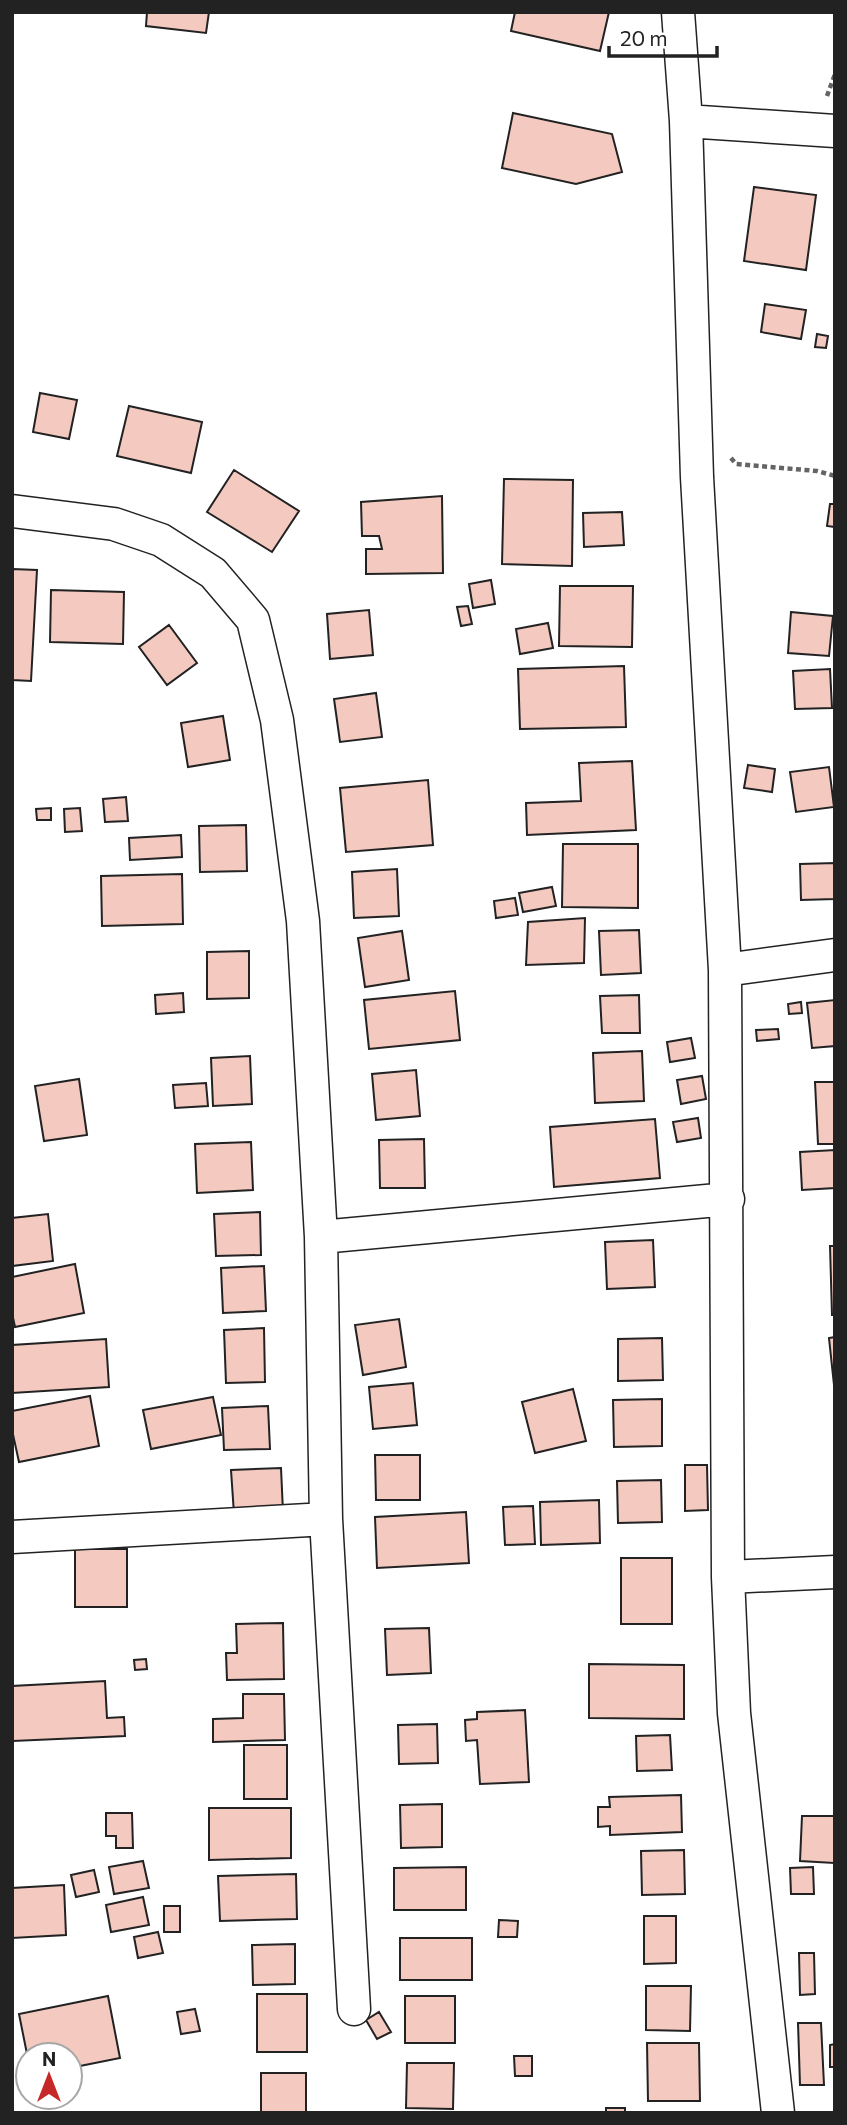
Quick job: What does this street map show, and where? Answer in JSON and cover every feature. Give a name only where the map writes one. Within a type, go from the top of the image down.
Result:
[{"type":"street","points":[[678,12],[686,121],[695,423],[725,970],[728,1577],[734,1713],[778,2113]]},
{"type":"street","points":[[686,121],[835,131]]},
{"type":"street","points":[[12,511],[114,524],[161,540],[213,573],[253,620],[277,720],[303,921],[321,1237],[326,1519],[354,2009]]},
{"type":"street","points":[[725,970],[835,955]]},
{"type":"street","points":[[321,1237],[728,1199]]},
{"type":"street","points":[[12,1537],[326,1519]]},
{"type":"street","points":[[728,1577],[835,1572]]},
{"type":"path","points":[[695,423],[736,464],[817,471],[835,476]]},
{"type":"building","points":[[147,12],[209,12],[206,33],[146,26]]},
{"type":"building","points":[[515,12],[609,12],[600,51],[511,31]]},
{"type":"building","points":[[513,113],[612,134],[622,172],[576,184],[502,168]]},
{"type":"building","points":[[754,187],[816,195],[806,270],[744,261]]},
{"type":"building","points":[[765,304],[806,310],[801,339],[761,332]]},
{"type":"building","points":[[817,334],[828,336],[826,348],[815,347]]},
{"type":"building","points":[[40,393],[77,400],[69,439],[33,432]]},
{"type":"building","points":[[129,406],[202,422],[191,473],[117,456]]},
{"type":"building","points":[[234,470],[299,511],[272,552],[207,512]]},
{"type":"building","points":[[504,479],[573,480],[572,566],[502,564]]},
{"type":"building","points":[[442,496],[443,573],[366,574],[366,549],[382,549],[379,536],[362,536],[361,502]]},
{"type":"building","points":[[830,504],[835,504],[835,527],[827,526]]},
{"type":"building","points":[[622,512],[624,545],[584,547],[583,513]]},
{"type":"building","points":[[12,569],[37,570],[31,681],[12,680]]},
{"type":"building","points":[[491,580],[495,604],[473,608],[469,584]]},
{"type":"building","points":[[560,586],[633,586],[632,647],[559,646]]},
{"type":"building","points":[[51,590],[124,592],[123,644],[50,642]]},
{"type":"building","points":[[468,606],[472,624],[461,626],[457,607]]},
{"type":"building","points":[[369,610],[373,655],[330,659],[327,614]]},
{"type":"building","points":[[791,612],[833,616],[829,656],[788,653]]},
{"type":"building","points":[[548,623],[553,648],[520,654],[516,629]]},
{"type":"building","points":[[169,625],[197,663],[167,685],[139,647]]},
{"type":"building","points":[[624,666],[626,727],[520,729],[518,669]]},
{"type":"building","points":[[830,669],[832,708],[795,709],[793,671]]},
{"type":"building","points":[[376,693],[382,737],[340,742],[334,699]]},
{"type":"building","points":[[223,716],[230,760],[188,767],[181,723]]},
{"type":"building","points":[[632,761],[636,830],[527,835],[526,803],[581,801],[579,763]]},
{"type":"building","points":[[748,765],[775,769],[772,792],[744,788]]},
{"type":"building","points":[[829,767],[834,807],[796,812],[790,772]]},
{"type":"building","points":[[428,780],[433,845],[346,852],[340,788]]},
{"type":"building","points":[[126,797],[128,821],[105,822],[103,799]]},
{"type":"building","points":[[51,808],[51,820],[37,820],[36,809]]},
{"type":"building","points":[[80,808],[82,831],[65,832],[64,809]]},
{"type":"building","points":[[246,825],[247,871],[200,872],[199,826]]},
{"type":"building","points":[[181,835],[182,857],[130,860],[129,838]]},
{"type":"building","points":[[563,844],[638,844],[638,908],[562,907]]},
{"type":"building","points":[[835,863],[835,899],[801,900],[800,864]]},
{"type":"building","points":[[397,869],[399,916],[354,918],[352,872]]},
{"type":"building","points":[[182,874],[183,924],[102,926],[101,876]]},
{"type":"building","points":[[552,887],[556,906],[523,912],[519,893]]},
{"type":"building","points":[[515,898],[518,915],[496,918],[494,901]]},
{"type":"building","points":[[585,918],[584,963],[526,965],[528,922]]},
{"type":"building","points":[[639,930],[641,973],[601,975],[599,931]]},
{"type":"building","points":[[402,931],[409,980],[365,987],[358,938]]},
{"type":"building","points":[[249,951],[249,998],[207,999],[207,952]]},
{"type":"building","points":[[455,991],[460,1040],[369,1049],[364,1000]]},
{"type":"building","points":[[183,993],[184,1012],[156,1014],[155,995]]},
{"type":"building","points":[[639,995],[640,1033],[602,1033],[600,996]]},
{"type":"building","points":[[835,1000],[835,1046],[812,1048],[807,1003]]},
{"type":"building","points":[[801,1002],[802,1013],[789,1014],[788,1004]]},
{"type":"building","points":[[778,1029],[779,1039],[757,1041],[756,1030]]},
{"type":"building","points":[[691,1038],[695,1058],[670,1062],[667,1042]]},
{"type":"building","points":[[642,1051],[644,1101],[595,1103],[593,1053]]},
{"type":"building","points":[[250,1056],[252,1104],[213,1106],[211,1058]]},
{"type":"building","points":[[416,1070],[420,1116],[376,1120],[372,1074]]},
{"type":"building","points":[[702,1076],[706,1099],[681,1104],[677,1080]]},
{"type":"building","points":[[79,1079],[87,1135],[44,1141],[35,1086]]},
{"type":"building","points":[[815,1082],[835,1082],[835,1144],[818,1144]]},
{"type":"building","points":[[206,1083],[208,1106],[175,1108],[173,1085]]},
{"type":"building","points":[[698,1118],[701,1138],[677,1142],[673,1122]]},
{"type":"building","points":[[655,1119],[660,1178],[554,1187],[550,1127]]},
{"type":"building","points":[[424,1139],[425,1188],[380,1188],[379,1140]]},
{"type":"building","points":[[251,1142],[253,1190],[197,1193],[195,1144]]},
{"type":"building","points":[[835,1150],[835,1188],[802,1190],[800,1152]]},
{"type":"building","points":[[260,1212],[261,1255],[216,1256],[214,1214]]},
{"type":"building","points":[[48,1214],[53,1261],[12,1266],[12,1218]]},
{"type":"building","points":[[653,1240],[655,1287],[607,1289],[605,1242]]},
{"type":"building","points":[[830,1246],[835,1246],[835,1315],[832,1315]]},
{"type":"building","points":[[75,1264],[84,1313],[15,1327],[12,1313],[12,1277]]},
{"type":"building","points":[[264,1266],[266,1311],[223,1313],[221,1268]]},
{"type":"building","points":[[399,1319],[406,1367],[363,1375],[355,1325]]},
{"type":"building","points":[[264,1328],[265,1382],[226,1383],[224,1330]]},
{"type":"building","points":[[835,1337],[835,1385],[834,1385],[829,1338]]},
{"type":"building","points":[[662,1338],[663,1380],[618,1381],[618,1339]]},
{"type":"building","points":[[106,1339],[109,1387],[12,1393],[12,1345]]},
{"type":"building","points":[[413,1383],[417,1425],[373,1429],[369,1387]]},
{"type":"building","points":[[573,1389],[586,1441],[535,1453],[522,1402]]},
{"type":"building","points":[[90,1396],[99,1446],[19,1462],[12,1430],[12,1411]]},
{"type":"building","points":[[213,1397],[221,1435],[151,1449],[143,1410]]},
{"type":"building","points":[[662,1399],[662,1446],[614,1447],[613,1400]]},
{"type":"building","points":[[268,1406],[270,1449],[224,1450],[222,1408]]},
{"type":"building","points":[[375,1455],[420,1455],[420,1500],[376,1500]]},
{"type":"building","points":[[685,1465],[707,1465],[708,1510],[685,1511]]},
{"type":"building","points":[[281,1468],[283,1512],[234,1514],[231,1470]]},
{"type":"building","points":[[661,1480],[662,1522],[618,1523],[617,1481]]},
{"type":"building","points":[[599,1500],[600,1543],[541,1545],[540,1502]]},
{"type":"building","points":[[533,1506],[535,1544],[505,1545],[503,1507]]},
{"type":"building","points":[[466,1512],[469,1563],[377,1568],[375,1517]]},
{"type":"building","points":[[75,1549],[127,1549],[127,1607],[75,1607]]},
{"type":"building","points":[[621,1558],[672,1558],[672,1624],[621,1624]]},
{"type":"building","points":[[283,1623],[284,1679],[227,1680],[226,1653],[237,1653],[236,1624]]},
{"type":"building","points":[[429,1628],[431,1673],[387,1675],[385,1629]]},
{"type":"building","points":[[146,1659],[147,1669],[135,1670],[134,1660]]},
{"type":"building","points":[[589,1664],[684,1665],[684,1719],[589,1718]]},
{"type":"building","points":[[105,1681],[107,1718],[124,1717],[125,1736],[13,1741],[12,1686]]},
{"type":"building","points":[[243,1694],[284,1694],[285,1740],[213,1742],[213,1719],[243,1718]]},
{"type":"building","points":[[525,1710],[529,1782],[480,1784],[477,1740],[466,1741],[465,1720],[477,1719],[477,1712]]},
{"type":"building","points":[[437,1724],[438,1763],[399,1764],[398,1725]]},
{"type":"building","points":[[670,1735],[672,1770],[637,1771],[636,1736]]},
{"type":"building","points":[[244,1745],[287,1745],[287,1799],[244,1799]]},
{"type":"building","points":[[681,1795],[682,1832],[610,1835],[610,1826],[598,1827],[598,1807],[610,1807],[609,1797]]},
{"type":"building","points":[[442,1804],[442,1847],[401,1848],[400,1805]]},
{"type":"building","points":[[209,1808],[291,1808],[291,1858],[209,1860]]},
{"type":"building","points":[[106,1813],[132,1813],[133,1848],[116,1848],[116,1836],[106,1836]]},
{"type":"building","points":[[802,1816],[834,1816],[834,1863],[800,1861]]},
{"type":"building","points":[[684,1850],[685,1894],[642,1895],[641,1851]]},
{"type":"building","points":[[143,1861],[149,1888],[114,1894],[109,1867]]},
{"type":"building","points":[[466,1867],[466,1910],[394,1910],[394,1868]]},
{"type":"building","points":[[813,1867],[814,1894],[791,1894],[790,1868]]},
{"type":"building","points":[[94,1870],[99,1892],[76,1897],[71,1875]]},
{"type":"building","points":[[296,1874],[297,1919],[220,1921],[218,1876]]},
{"type":"building","points":[[64,1885],[66,1935],[12,1938],[12,1888]]},
{"type":"building","points":[[143,1897],[149,1925],[111,1932],[106,1905]]},
{"type":"building","points":[[164,1906],[180,1906],[180,1932],[164,1932]]},
{"type":"building","points":[[644,1916],[676,1916],[676,1963],[644,1964]]},
{"type":"building","points":[[499,1920],[518,1921],[517,1937],[498,1937]]},
{"type":"building","points":[[158,1932],[163,1953],[138,1958],[134,1937]]},
{"type":"building","points":[[400,1938],[472,1938],[472,1980],[400,1980]]},
{"type":"building","points":[[295,1944],[295,1984],[253,1985],[252,1945]]},
{"type":"building","points":[[799,1953],[814,1953],[815,1994],[800,1995]]},
{"type":"building","points":[[646,1986],[691,1986],[690,2031],[646,2030]]},
{"type":"building","points":[[257,1994],[307,1994],[307,2052],[257,2052]]},
{"type":"building","points":[[108,1996],[120,2058],[84,2065],[84,2041],[24,2041],[19,2014]]},
{"type":"building","points":[[405,1996],[455,1996],[455,2043],[405,2043]]},
{"type":"building","points":[[195,2009],[200,2031],[181,2034],[177,2012]]},
{"type":"building","points":[[379,2012],[391,2032],[377,2039],[366,2020]]},
{"type":"building","points":[[798,2023],[821,2023],[824,2085],[800,2085]]},
{"type":"building","points":[[647,2043],[699,2043],[700,2101],[648,2101]]},
{"type":"building","points":[[835,2044],[835,2067],[830,2067],[830,2045]]},
{"type":"building","points":[[514,2056],[532,2056],[532,2076],[515,2076]]},
{"type":"building","points":[[407,2063],[454,2063],[453,2109],[406,2108]]},
{"type":"building","points":[[261,2073],[306,2073],[306,2113],[261,2113]]},
{"type":"building","points":[[606,2108],[625,2108],[625,2113],[606,2113]]}]
